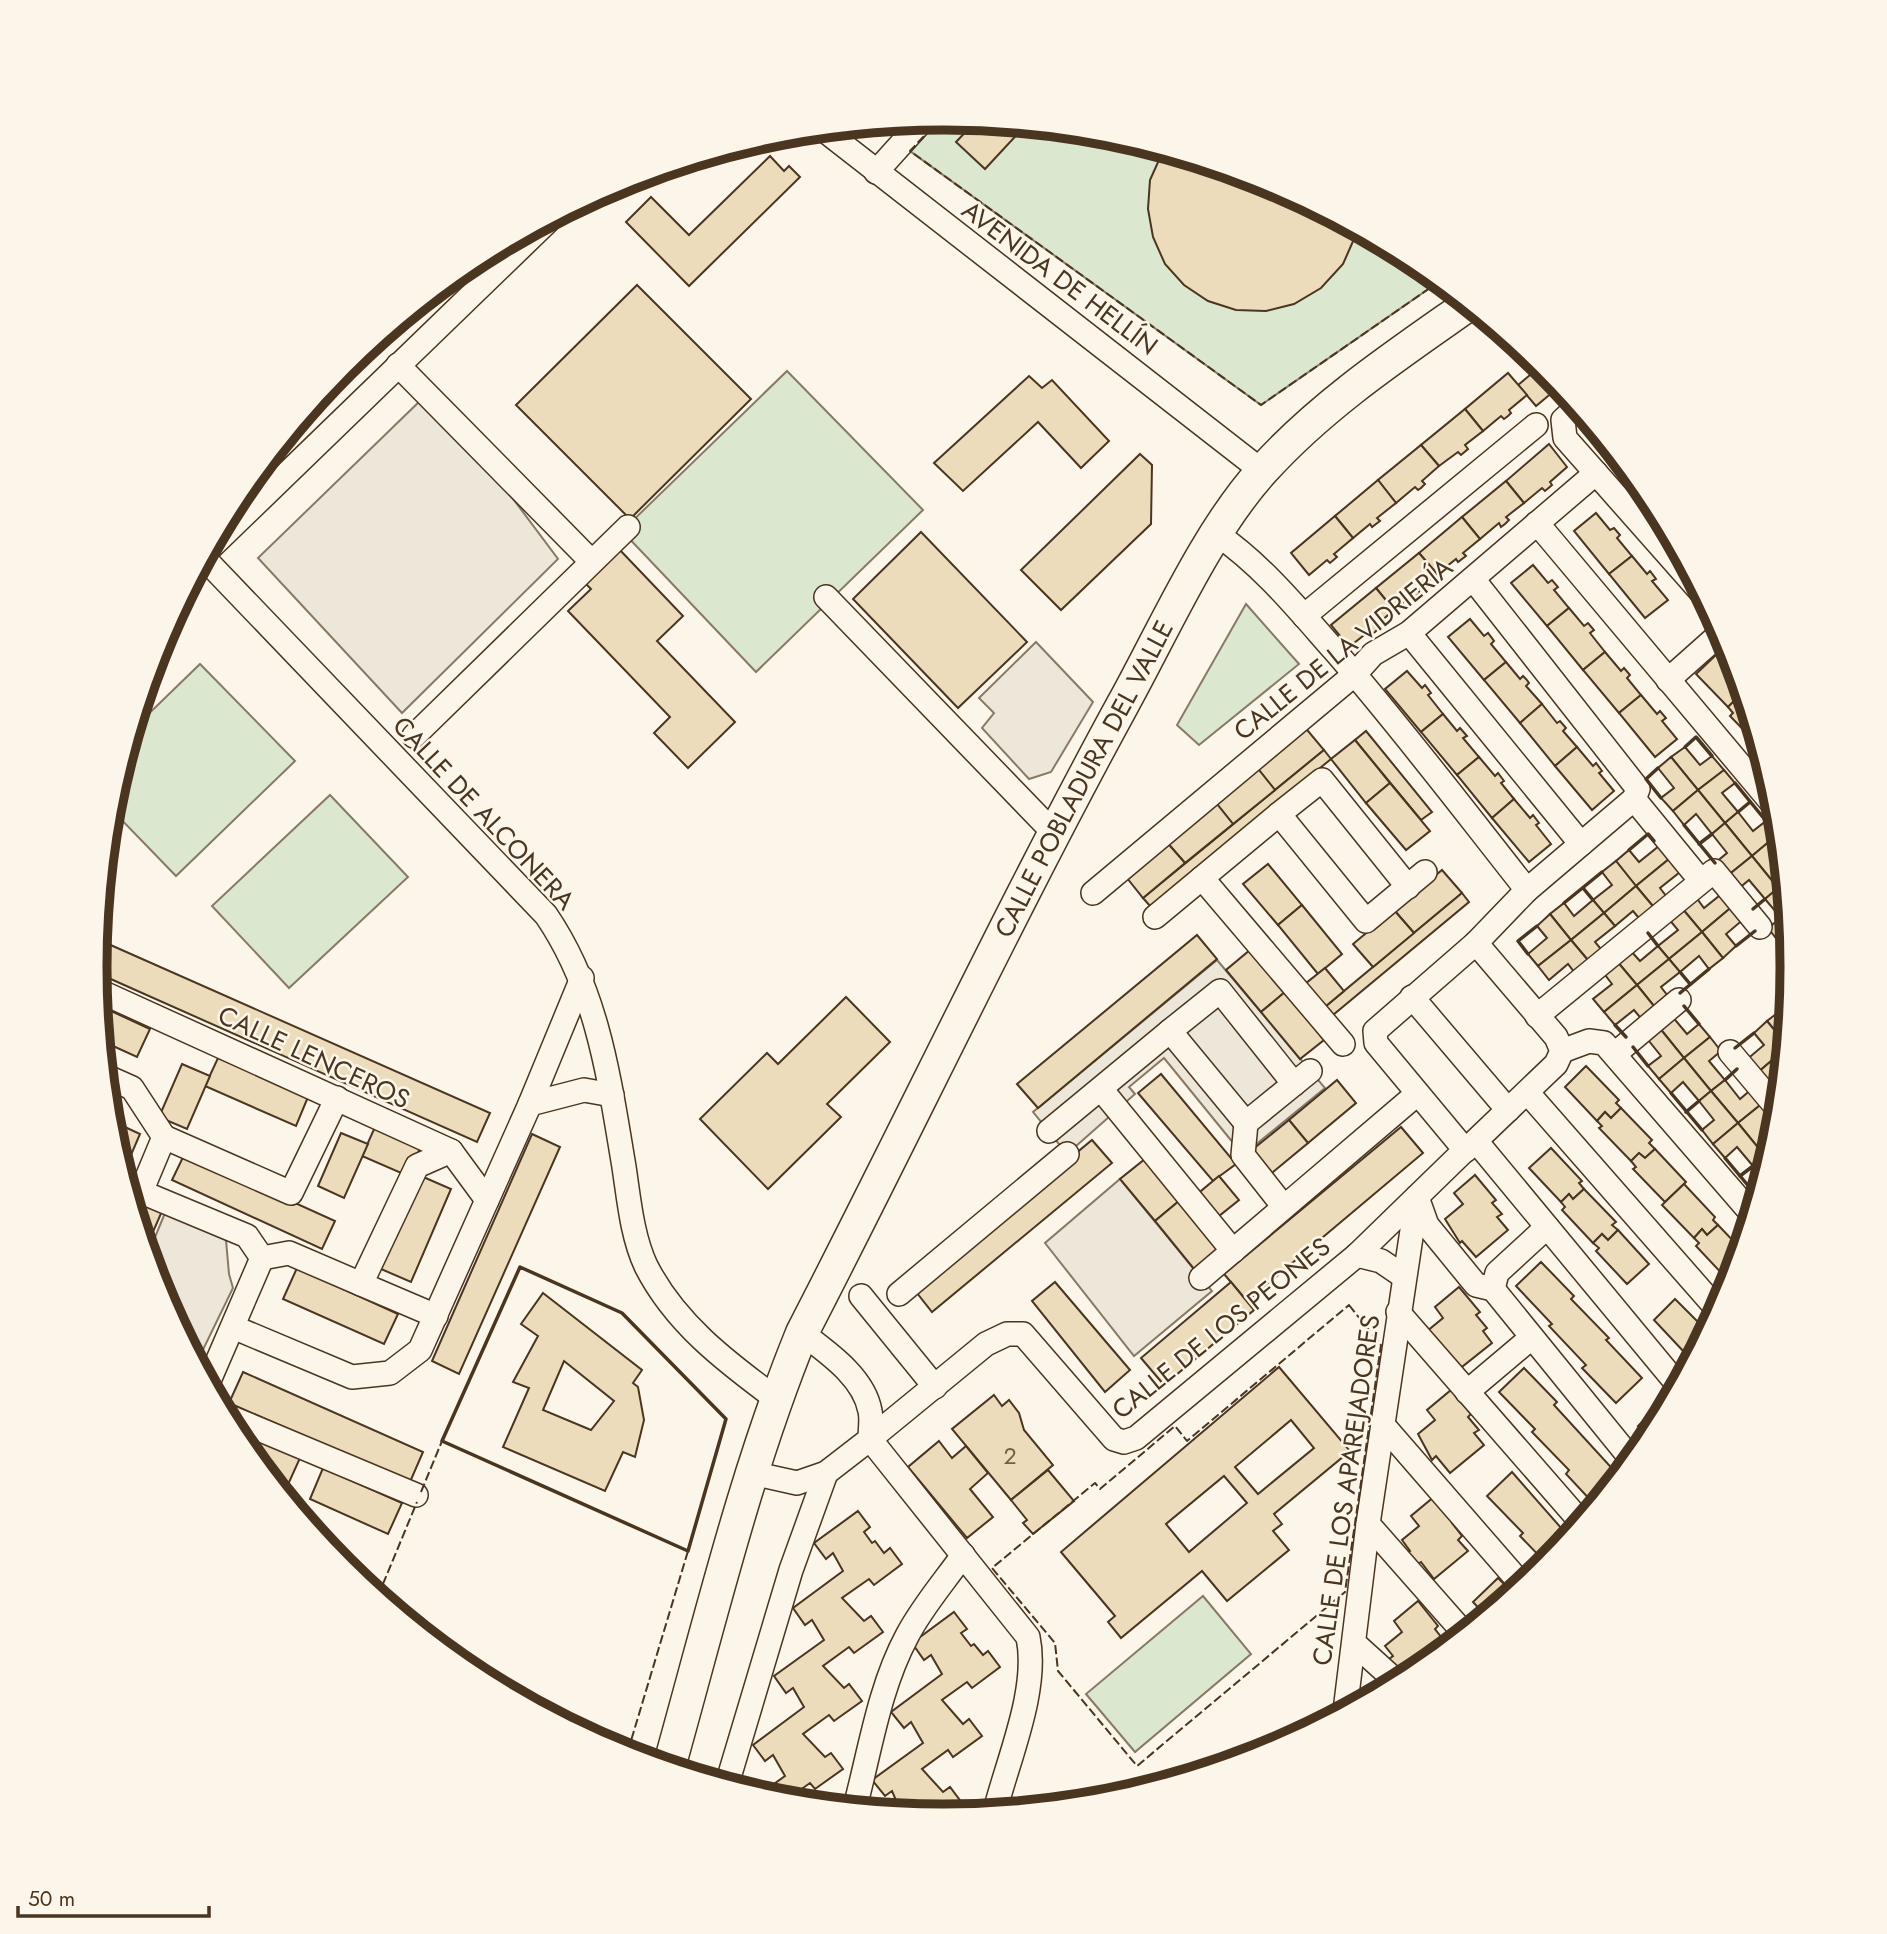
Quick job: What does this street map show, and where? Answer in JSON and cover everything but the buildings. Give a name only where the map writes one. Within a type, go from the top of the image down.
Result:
[{"type":"street","points":[[876,172],[913,131]]},
{"type":"street","name":"AVENIDA DE HELLÍN","points":[[833,137],[1262,471]]},
{"type":"street","points":[[234,525],[527,241]]},
{"type":"street","name":"CALLE POBLADURA DEL VALLE","points":[[672,1758],[775,1398],[802,1333],[1054,832],[1217,534],[1262,471],[1293,440],[1371,373],[1461,309]]},
{"type":"street","points":[[398,365],[591,561]]},
{"type":"street","points":[[1570,413],[1565,438],[1676,564]]},
{"type":"street","points":[[1304,616],[1536,425]]},
{"type":"street","name":"CALLE DE LA VIDRIERÍA","points":[[1093,893],[1355,674],[1373,654],[1409,633],[1596,473]]},
{"type":"street","points":[[1537,523],[1761,789]]},
{"type":"street","points":[[414,736],[628,527]]},
{"type":"street","points":[[1217,534],[1250,557],[1355,674],[1527,890]]},
{"type":"street","name":"CALLE DE ALCONERA","points":[[210,565],[546,915],[568,947],[597,1021],[633,1223],[646,1265],[688,1326],[712,1350],[775,1398]]},
{"type":"street","points":[[1473,579],[1636,794],[1707,876],[1760,928]]},
{"type":"street","points":[[826,597],[1054,832]]},
{"type":"street","points":[[1409,633],[1581,844]]},
{"type":"street","points":[[1668,680],[1714,640]]},
{"type":"street","points":[[1155,917],[1279,814],[1322,780],[1416,879],[1366,920],[1279,814]]},
{"type":"street","points":[[1636,794],[1527,890],[1476,943],[1375,1031],[1376,1043],[1416,1094],[1471,1146],[1547,1227],[1672,1378]]},
{"type":"street","points":[[1538,1016],[1707,876]]},
{"type":"street","points":[[1202,878],[1343,1044]]},
{"type":"street","points":[[1476,943],[1556,1037],[1562,1051]]},
{"type":"street","points":[[233,1327],[352,1377],[390,1373],[420,1350],[530,1104],[582,978]]},
{"type":"street","points":[[1049,1132],[1220,991],[1302,1077],[1247,1123],[1243,1155],[1284,1207]]},
{"type":"street","name":"CALLE LENCEROS","points":[[108,995],[451,1151],[486,1200]]},
{"type":"street","points":[[1412,997],[1508,1110]]},
{"type":"street","points":[[1616,1053],[1679,1000]]},
{"type":"street","points":[[1170,1031],[1247,1123]]},
{"type":"street","points":[[1625,1451],[1493,1289],[1476,1285],[1427,1224],[1417,1198],[1556,1064],[1562,1051],[1589,1041],[1604,1043],[1616,1053],[1745,1206]]},
{"type":"street","points":[[1730,1052],[1769,1097]]},
{"type":"street","points":[[115,1080],[132,1088],[164,1137],[291,1193],[337,1098]]},
{"type":"street","points":[[1101,1088],[1233,1251]]},
{"type":"street","points":[[530,1104],[584,1090],[612,1095]]},
{"type":"street","points":[[1527,1092],[1710,1301]]},
{"type":"street","points":[[1201,1278],[1416,1094]]},
{"type":"street","points":[[136,1186],[164,1137]]},
{"type":"street","points":[[361,1284],[417,1166],[451,1151]]},
{"type":"street","points":[[900,1294],[1068,1154]]},
{"type":"street","points":[[137,1190],[247,1237],[259,1250],[261,1258],[212,1373]]},
{"type":"street","name":"CALLE DE LOS PEONES","points":[[870,1438],[986,1344],[1007,1334],[1023,1334],[1114,1439],[1124,1442],[1136,1438],[1357,1255],[1417,1198]]},
{"type":"street","name":"CALLE DE LOS APAREJADORES","points":[[1346,1700],[1368,1524],[1403,1276],[1417,1198]]},
{"type":"street","points":[[1493,1289],[1497,1273],[1547,1227]]},
{"type":"street","points":[[261,1258],[289,1253],[436,1316]]},
{"type":"street","points":[[1357,1255],[1381,1261],[1403,1276]]},
{"type":"street","points":[[861,1296],[935,1387]]},
{"type":"street","points":[[1398,1312],[1576,1516]]},
{"type":"street","points":[[802,1333],[835,1357],[857,1383],[870,1410],[870,1438],[1028,1637],[1031,1651],[1026,1699],[997,1802]]},
{"type":"street","points":[[1467,1392],[1531,1338]]},
{"type":"street","points":[[242,1422],[416,1494]]},
{"type":"street","points":[[1383,1425],[1515,1577]]},
{"type":"street","points":[[752,1472],[797,1483],[826,1473],[870,1438]]},
{"type":"street","points":[[730,1776],[791,1570],[826,1473]]},
{"type":"street","points":[[1368,1524],[1458,1627]]},
{"type":"street","points":[[857,1799],[890,1674],[905,1638],[962,1556]]},
{"type":"street","points":[[1354,1643],[1389,1675]]},
{"type":"green space","points":[[944,130],[1053,137],[1160,159],[1264,194],[1314,217],[1362,242],[1431,287],[1261,405],[910,151],[929,131]]},
{"type":"green space","points":[[787,371],[923,510],[756,672],[622,531]]},
{"type":"green space","points":[[1246,604],[1299,664],[1199,745],[1177,725]]},
{"type":"green space","points":[[200,664],[295,761],[176,876],[121,819],[135,750],[145,717]]},
{"type":"green space","points":[[330,795],[408,877],[289,988],[212,906]]},
{"type":"green space","points":[[1203,1596],[1251,1654],[1135,1752],[1086,1694]]},
{"type":"shaded area","points":[[422,399],[505,488],[558,559],[402,713],[258,558]]},
{"type":"shaded area","points":[[1036,642],[1093,702],[1051,772],[1029,779],[982,728],[994,713],[979,698]]},
{"type":"shaded area","points":[[1217,960],[1325,1088],[1243,1155],[1164,1058],[1129,1087],[1135,1094],[1067,1154],[1033,1112]]},
{"type":"shaded area","points":[[1120,1179],[1212,1291],[1134,1356],[1045,1243]]},
{"type":"shaded area","points":[[165,1213],[226,1240],[233,1288],[202,1353],[170,1287],[153,1242]]},
{"type":"fence","points":[[929,131],[910,151],[1261,405],[1431,287]]},
{"type":"fence","points":[[1349,1305],[1381,1345],[1345,1592],[1137,1766],[1058,1671],[1055,1643],[992,1568],[1095,1483],[1100,1489],[1175,1426],[1187,1441],[1349,1305]]},
{"type":"fence","points":[[421,1492],[442,1441],[688,1551],[630,1743]]},
{"type":"fence","points":[[382,1587],[417,1502]]},
{"type":"wall","points":[[1685,747],[1696,737],[1712,756]]},
{"type":"wall","points":[[1658,768],[1646,779],[1661,798]]},
{"type":"wall","points":[[1735,783],[1766,821]]},
{"type":"wall","points":[[1738,812],[1750,802]]},
{"type":"wall","points":[[1684,825],[1715,863]]},
{"type":"wall","points":[[1629,850],[1648,834],[1654,841]]},
{"type":"wall","points":[[1699,844],[1712,834]]},
{"type":"wall","points":[[1564,903],[1602,872]]},
{"type":"wall","points":[[1583,888],[1593,900]]},
{"type":"wall","points":[[1753,909],[1765,899]]},
{"type":"wall","points":[[1528,954],[1518,941],[1537,926]]},
{"type":"wall","points":[[1736,946],[1755,931]]},
{"type":"wall","points":[[1648,933],[1658,946]]},
{"type":"wall","points":[[1680,993],[1709,969]]},
{"type":"wall","points":[[1680,972],[1690,984]]},
{"type":"wall","points":[[1684,1006],[1699,1024]]},
{"type":"wall","points":[[1615,1025],[1626,1037]]},
{"type":"wall","points":[[1735,1048],[1754,1033]]},
{"type":"wall","points":[[1633,1047],[1648,1066]]},
{"type":"wall","points":[[1725,1080],[1737,1069]]},
{"type":"wall","points":[[1671,1093],[1702,1130]]},
{"type":"wall","points":[[1686,1112],[1699,1101]]},
{"type":"wall","points":[[1725,1158],[1751,1189]]},
{"type":"wall","points":[[1740,1176],[1753,1166]]},
{"type":"wall","points":[[520,1267],[622,1313],[726,1419],[688,1551],[442,1441],[520,1267]]}]
